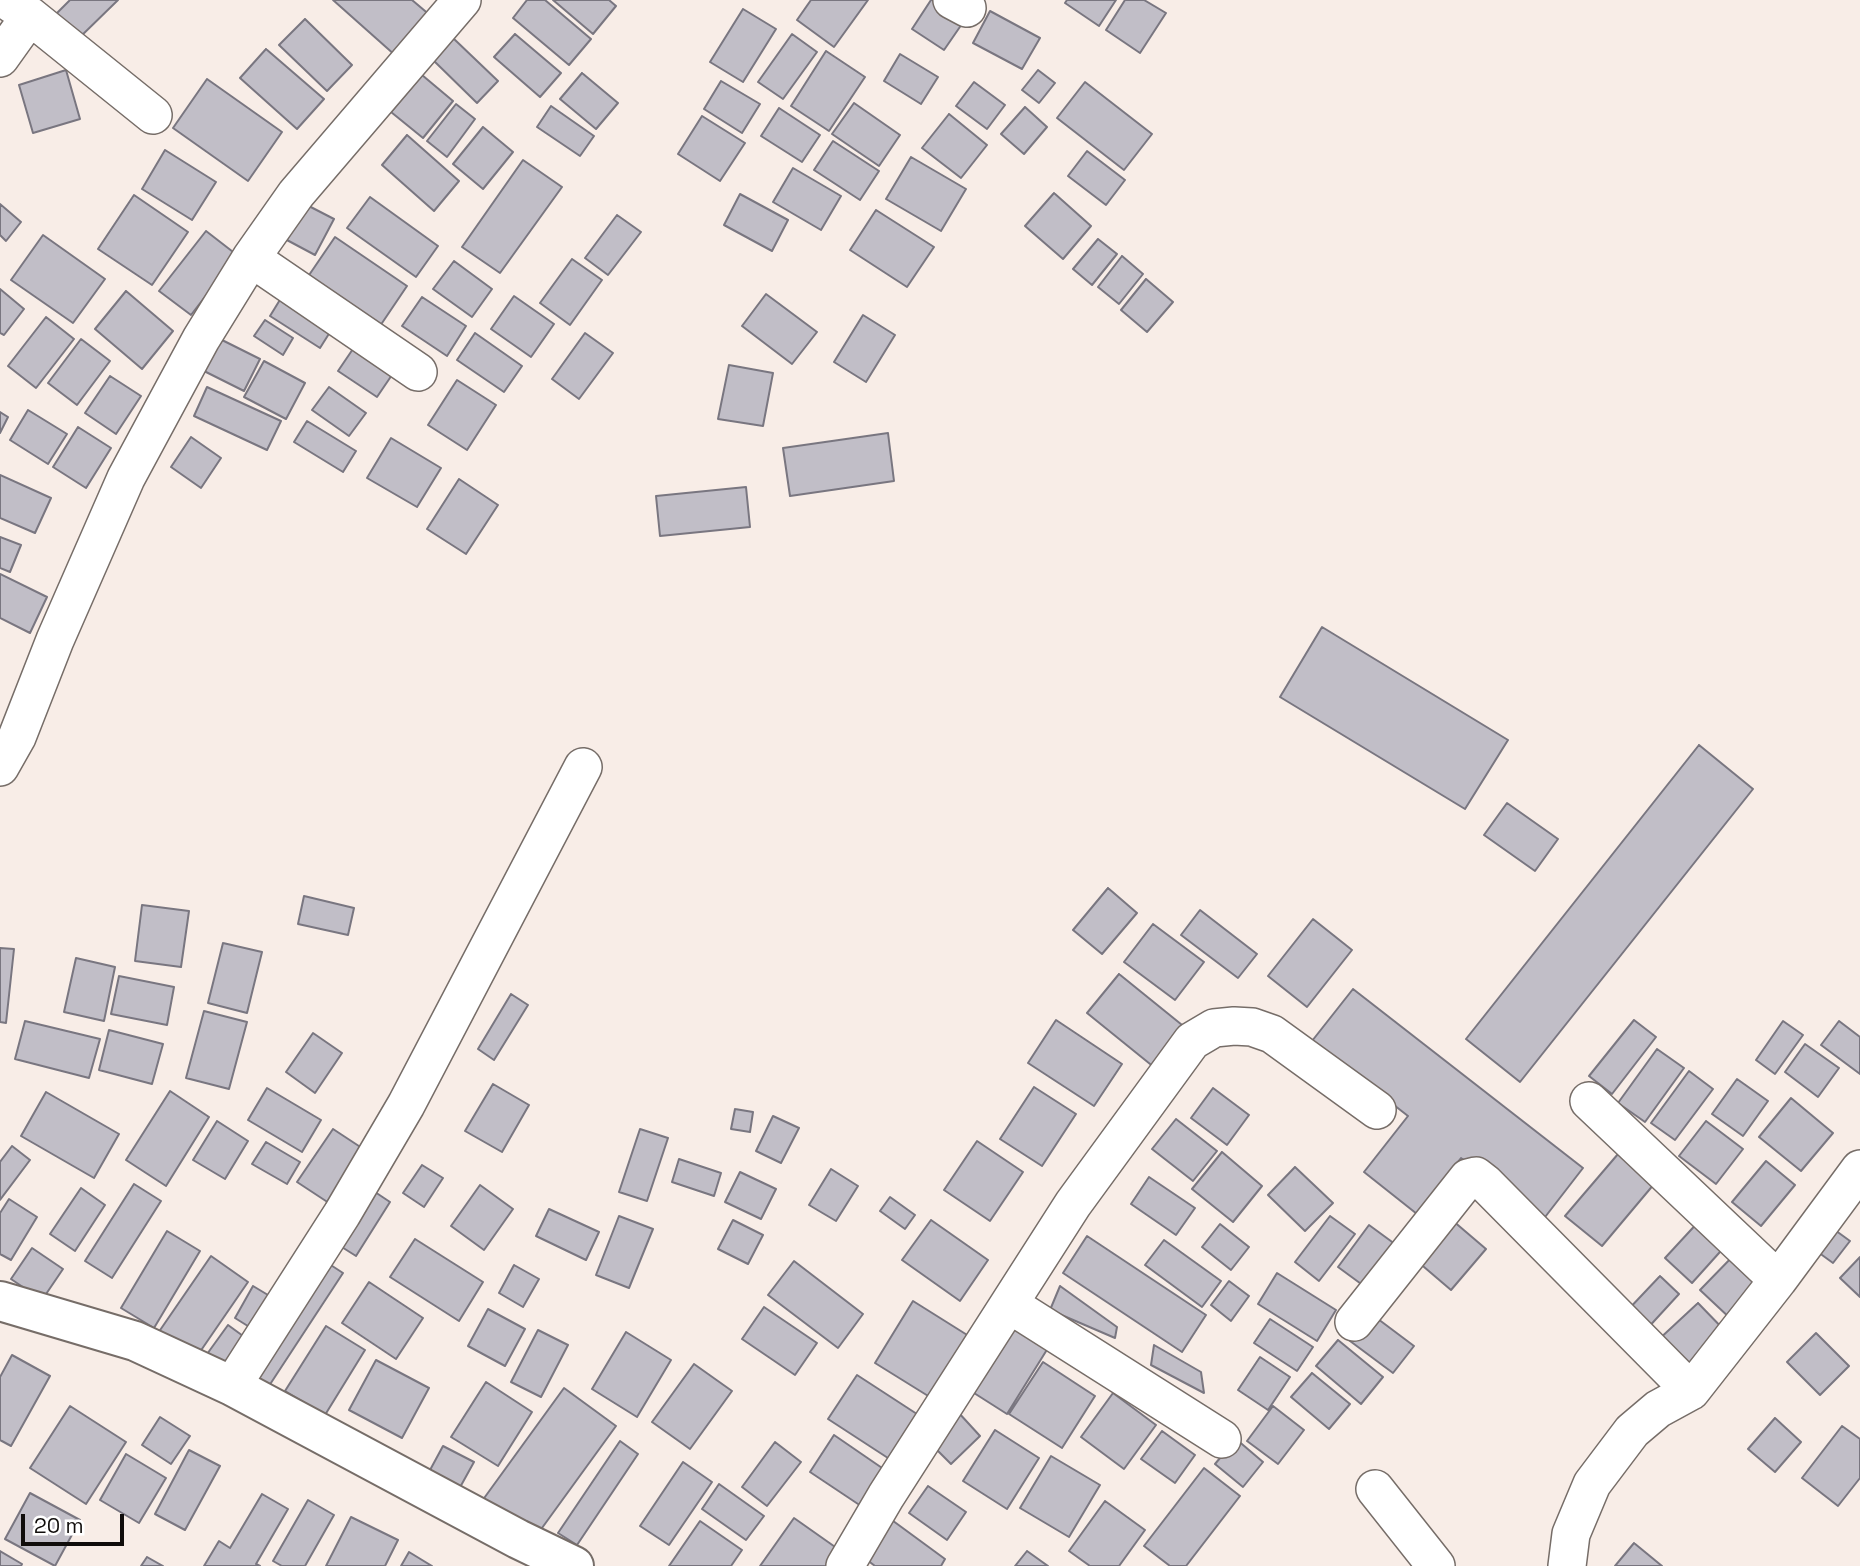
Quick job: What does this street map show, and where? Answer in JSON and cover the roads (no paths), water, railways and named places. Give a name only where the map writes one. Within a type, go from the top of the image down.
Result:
[{"type":"street","points":[[0,767],[18,737],[55,640],[126,478],[201,339],[251,258],[296,194],[462,0]]},
{"type":"street","points":[[0,58],[18,8],[153,116]]},
{"type":"street","points":[[251,258],[418,372]]},
{"type":"street","points":[[232,1386],[342,1214],[406,1105],[583,767]]},
{"type":"street","points":[[845,1566],[886,1496],[1073,1204],[1192,1041],[1214,1028],[1234,1026],[1252,1027],[1272,1034],[1377,1110]]},
{"type":"street","points":[[1589,1101],[1778,1280]]},
{"type":"street","points":[[1567,1566],[1571,1534],[1592,1484],[1632,1431],[1658,1409],[1691,1391],[1860,1169]]},
{"type":"street","points":[[1354,1322],[1468,1178],[1476,1177],[1691,1391]]},
{"type":"street","points":[[0,1301],[135,1341],[232,1386],[518,1539],[574,1566]]},
{"type":"street","points":[[1009,1304],[1222,1439]]},
{"type":"street","points":[[1375,1489],[1436,1566]]}]
